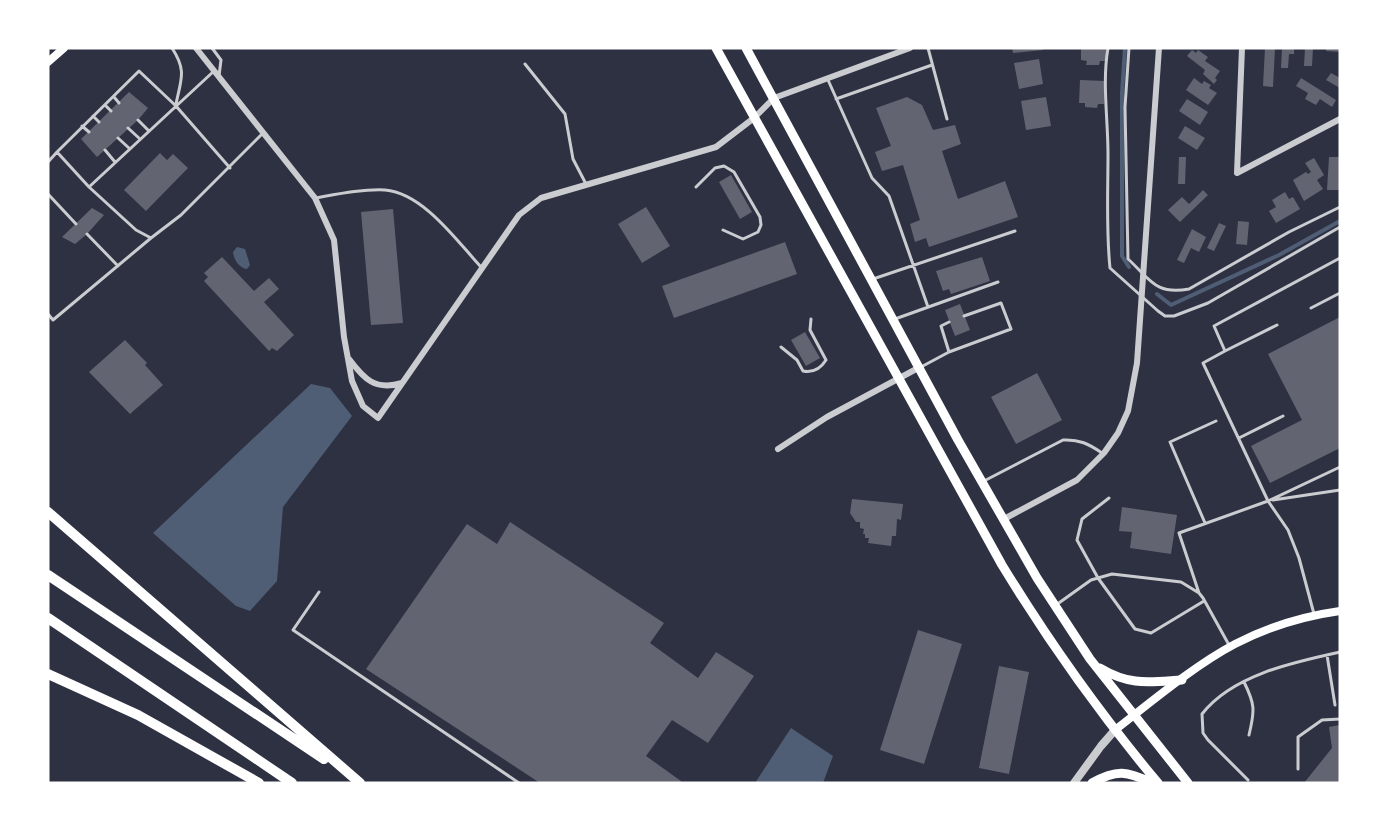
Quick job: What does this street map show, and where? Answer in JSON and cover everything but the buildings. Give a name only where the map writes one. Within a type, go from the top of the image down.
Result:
[{"type":"highway","points":[[48,512],[360,783]]},
{"type":"highway","points":[[48,575],[360,783]]},
{"type":"highway","points":[[48,618],[292,783]]},
{"type":"highway","points":[[48,674],[138,715],[260,783]]},
{"type":"main road","points":[[48,62],[64,48]]},
{"type":"main road","points":[[716,48],[982,531],[1035,619],[1072,673],[1158,783]]},
{"type":"main road","points":[[746,48],[893,320],[1054,606],[1133,716],[1188,783]]},
{"type":"main road","points":[[1115,730],[1230,647],[1286,622],[1340,611]]},
{"type":"main road","points":[[1095,665],[1116,678],[1143,682],[1182,680]]},
{"type":"main road","points":[[1092,783],[1107,774],[1120,772],[1135,775],[1152,783]]},
{"type":"street","points":[[195,48],[315,198],[334,240],[352,381],[363,406],[378,418],[519,214],[541,198],[716,147],[754,118],[774,98],[910,48]]},
{"type":"street","points":[[1004,519],[1077,480],[1104,453],[1118,433],[1128,411],[1137,363],[1158,48]]},
{"type":"street","points":[[1242,48],[1237,173],[1340,119]]},
{"type":"street","points":[[348,357],[360,374],[374,385],[390,387],[403,383]]},
{"type":"street","points":[[778,449],[827,417],[920,368]]},
{"type":"street","points":[[1074,783],[1115,730]]},
{"type":"lane","points":[[172,48],[182,62],[176,106]]},
{"type":"lane","points":[[212,48],[221,60],[219,77]]},
{"type":"lane","points":[[928,48],[946,119]]},
{"type":"lane","points":[[1108,48],[1107,213],[1110,268],[1165,316],[1174,316],[1208,303],[1340,227]]},
{"type":"lane","points":[[1129,48],[1125,107],[1128,258],[1157,286],[1172,292],[1189,288],[1289,232],[1340,207]]},
{"type":"lane","points":[[525,64],[565,114],[573,159],[586,184]]},
{"type":"lane","points":[[836,99],[932,65]]},
{"type":"lane","points":[[48,162],[139,71],[176,106],[230,168]]},
{"type":"lane","points":[[88,187],[214,71]]},
{"type":"lane","points":[[827,78],[872,178],[889,196],[928,307]]},
{"type":"lane","points":[[114,97],[119,103]]},
{"type":"lane","points":[[105,105],[111,111]]},
{"type":"lane","points":[[93,116],[99,122]]},
{"type":"lane","points":[[138,120],[149,131]]},
{"type":"lane","points":[[82,126],[89,132]]},
{"type":"lane","points":[[128,128],[140,140]]},
{"type":"lane","points":[[48,314],[53,320],[181,214],[263,133]]},
{"type":"lane","points":[[118,138],[130,149]]},
{"type":"lane","points":[[105,150],[115,162]]},
{"type":"lane","points":[[57,152],[88,187],[136,230],[151,238]]},
{"type":"lane","points":[[696,187],[714,168],[724,166],[734,172],[760,217],[761,225],[758,232],[751,237],[743,238],[723,230]]},
{"type":"lane","points":[[315,198],[386,190],[411,198],[436,218],[483,269]]},
{"type":"lane","points":[[48,194],[76,224]]},
{"type":"lane","points":[[872,280],[1015,231]]},
{"type":"lane","points":[[87,234],[118,266]]},
{"type":"lane","points":[[1226,351],[1214,326],[1340,258]]},
{"type":"lane","points":[[893,320],[998,282]]},
{"type":"lane","points":[[1311,308],[1340,294]]},
{"type":"lane","points":[[920,368],[949,352],[1011,329],[1001,303],[964,316]]},
{"type":"lane","points":[[781,347],[797,360],[804,371],[809,372],[822,367],[826,360],[810,330],[811,319]]},
{"type":"lane","points":[[949,322],[941,326],[949,352]]},
{"type":"lane","points":[[1277,325],[1203,363],[1268,501],[1288,530],[1296,549],[1314,616]]},
{"type":"lane","points":[[1239,438],[1283,416]]},
{"type":"lane","points":[[1205,523],[1170,442],[1216,421]]},
{"type":"lane","points":[[982,481],[1063,440],[1081,441],[1104,453]]},
{"type":"lane","points":[[1230,647],[1198,593],[1179,533],[1268,501],[1340,467]]},
{"type":"lane","points":[[1268,501],[1340,490]]},
{"type":"lane","points":[[1109,498],[1082,519],[1077,532],[1077,540],[1098,578],[1135,629],[1151,633],[1204,601]]},
{"type":"lane","points":[[1054,606],[1091,580],[1112,574],[1181,582],[1198,593]]},
{"type":"lane","points":[[319,592],[293,630],[519,783]]},
{"type":"lane","points":[[1248,782],[1203,733],[1202,714],[1210,704],[1244,682],[1280,666],[1340,652]]},
{"type":"lane","points":[[1327,655],[1335,705]]},
{"type":"lane","points":[[1244,682],[1253,701],[1253,719],[1249,735]]},
{"type":"lane","points":[[1298,769],[1298,737],[1322,720],[1340,719]]},
{"type":"water","points":[[237,247],[245,249],[250,265],[247,269],[239,265],[234,258],[233,252]]},
{"type":"water","points":[[311,384],[330,388],[352,416],[283,507],[277,581],[250,611],[236,606],[153,533]]},
{"type":"water","points":[[791,728],[833,756],[823,783],[755,783]]},
{"type":"waterway","points":[[1125,48],[1122,93],[1122,256],[1129,267]]},
{"type":"waterway","points":[[1157,294],[1171,305],[1279,255],[1340,221]]}]
